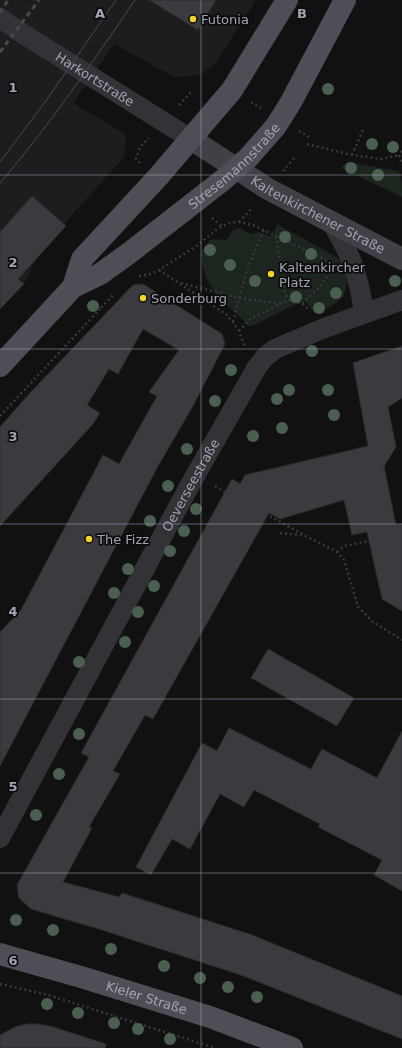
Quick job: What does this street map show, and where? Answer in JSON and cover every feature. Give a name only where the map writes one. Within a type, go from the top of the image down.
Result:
[{"type":"main road","name":"Stresemannstraße","points":[[73,287],[82,259],[158,177],[232,90],[287,0]]},
{"type":"main road","name":"Stresemannstraße","points":[[0,366],[73,287],[100,274],[145,241],[248,158],[280,120],[345,0]]},
{"type":"main road","name":"Kieler Straße","points":[[0,954],[81,977],[210,1017],[292,1048]]},
{"type":"street","name":"Harkortstraße","points":[[0,18],[191,139]]},
{"type":"street","name":"Kaltenkirchener Straße","points":[[191,139],[268,189],[402,259]]},
{"type":"street","points":[[332,223],[345,244],[358,279],[364,313]]},
{"type":"street","name":"Oeverseestraße","points":[[0,838],[191,483],[257,367],[266,356],[275,349],[322,329],[402,300]]},
{"type":"path","points":[[352,155],[363,130]]},
{"type":"path","points":[[299,131],[311,138]]},
{"type":"path","points":[[136,159],[140,147],[148,138]]},
{"type":"path","points":[[307,144],[352,155],[382,159],[399,156],[402,151]]},
{"type":"path","points":[[399,156],[402,165]]},
{"type":"path","points":[[239,222],[245,216]]},
{"type":"path","points":[[214,220],[223,226]]},
{"type":"path","points":[[137,276],[151,274],[159,270],[198,245],[223,226],[229,223],[239,222],[253,225],[264,230],[335,265],[358,279]]},
{"type":"path","points":[[233,322],[238,298],[246,273],[264,230]]},
{"type":"path","points":[[276,236],[285,293],[288,300],[292,302],[302,303],[309,298],[318,289],[335,265]]},
{"type":"path","points":[[159,270],[227,315],[239,331],[249,355],[257,367]]},
{"type":"path","points":[[177,282],[238,298],[280,304]]},
{"type":"path","points":[[73,287],[100,309]]},
{"type":"path","points":[[0,416],[115,293]]},
{"type":"path","points":[[239,331],[250,319],[288,300]]},
{"type":"path","points":[[257,509],[304,536],[337,552],[344,560],[347,576],[358,607],[373,622],[402,640]]},
{"type":"path","points":[[280,533],[304,536]]},
{"type":"path","points":[[337,552],[344,546],[370,541]]},
{"type":"path","points":[[0,984],[48,995],[215,1048]]},
{"type":"shaded area","points":[[0,0],[256,0],[217,61],[206,71],[197,75],[182,77],[172,76],[116,45],[116,42],[73,103],[126,135],[124,157],[64,224],[66,226],[41,253],[24,284],[0,262]]},
{"type":"shaded area","points":[[347,162],[399,171],[402,185],[402,197],[341,168]]},
{"type":"shaded area","points":[[277,224],[335,256],[344,264],[347,283],[344,296],[332,306],[315,313],[304,300],[250,327],[216,294],[210,285],[202,264],[201,251],[210,240],[218,239],[226,241],[233,230],[240,228],[250,234],[259,232],[272,237]]},
{"type":"building","name":"Futonia","points":[[149,0],[216,0],[198,30]]},
{"type":"building","points":[[32,196],[66,226],[18,279],[24,284],[0,309],[0,232]]},
{"type":"building","points":[[143,284],[222,334],[225,344],[193,406],[157,468],[0,766],[0,632],[21,610],[103,455],[119,464],[157,396],[149,392],[179,350],[143,329],[118,374],[109,369],[87,405],[100,413],[93,424],[0,526],[0,427],[30,393],[133,285]]},
{"type":"building","points":[[402,346],[402,398],[388,407],[396,447],[384,466],[396,525],[402,524],[402,611],[382,599],[367,532],[352,535],[344,500],[280,519],[269,513],[153,719],[145,715],[113,771],[120,774],[89,827],[92,828],[63,882],[119,897],[122,893],[252,935],[402,996],[402,1039],[241,975],[102,930],[31,909],[19,898],[17,885],[89,757],[81,753],[232,479],[240,484],[245,475],[368,446],[353,363]]},
{"type":"building","points":[[268,649],[354,698],[337,726],[251,678]]},
{"type":"building","points":[[229,728],[311,769],[322,749],[377,778],[402,731],[402,891],[374,875],[382,860],[318,827],[320,824],[254,790],[244,807],[220,794],[190,849],[172,839],[151,875],[136,867],[202,743],[217,751]]},
{"type":"building","points":[[26,1024],[50,1026],[106,1044],[105,1048],[0,1048],[0,1035],[15,1027]]},
{"type":"tram line","points":[[0,162],[48,98],[116,0]]},
{"type":"tram line","points":[[0,183],[53,117],[135,0]]},
{"type":"railway","points":[[0,13],[8,0]]},
{"type":"railway","points":[[0,52],[39,0]]},
{"type":"place","name":"Futonia","points":[[193,19]]},
{"type":"place","name":"Kaltenkircher Platz","points":[[271,274]]},
{"type":"place","name":"Sonderburg","points":[[143,298]]},
{"type":"place","name":"The Fizz","points":[[89,539]]}]
